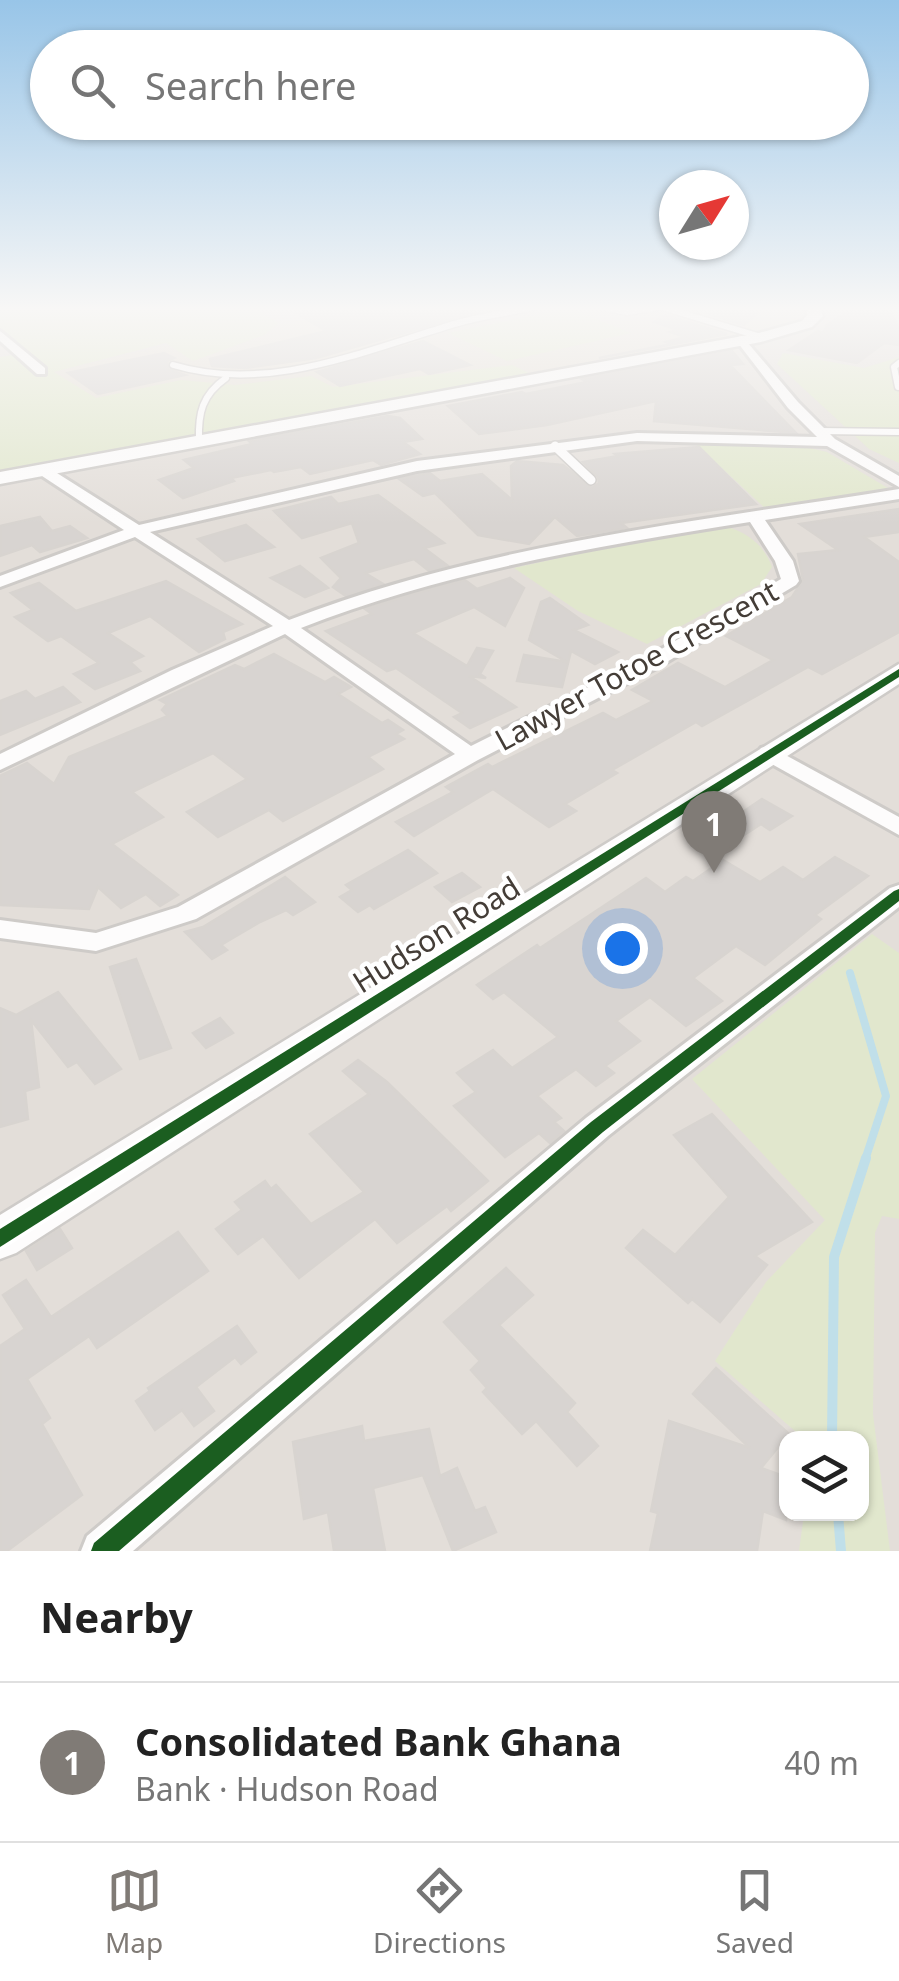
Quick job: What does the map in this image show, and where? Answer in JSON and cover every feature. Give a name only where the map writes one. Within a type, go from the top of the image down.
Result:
[{"type":"street","points":[[0,478],[530,379]]},
{"type":"street","points":[[783,379],[825,437],[899,482]]},
{"type":"street","points":[[0,582],[140,530],[318,486],[554,446],[636,437],[825,437]]},
{"type":"street","points":[[0,929],[96,942],[186,913],[470,755],[286,626],[44,471]]},
{"type":"street","points":[[0,764],[286,626],[439,577],[580,546],[899,494]]},
{"type":"street","name":"Lawyer Totoe Crescent","points":[[470,755],[652,662],[790,581],[784,561],[755,517]]},
{"type":"street","name":"Hudson Road","points":[[0,1240],[899,672]]},
{"type":"street","points":[[769,752],[899,826]]},
{"type":"street","points":[[102,1551],[597,1127],[899,894]]},
{"type":"lane","points":[[199,441],[198,412],[202,401],[207,390],[224,379]]},
{"type":"lane","points":[[825,437],[899,432]]},
{"type":"lane","points":[[554,446],[591,480]]},
{"type":"shaded area","points":[[0,379],[899,379],[899,1551],[0,1551]]},
{"type":"shaded area","points":[[22,379],[503,379],[76,459]]},
{"type":"green space","points":[[0,379],[66,379],[96,398],[181,380],[235,385],[318,379],[333,387],[395,379],[502,379],[0,471]]},
{"type":"green space","points":[[794,379],[899,379],[899,463],[869,449]]},
{"type":"green space","points":[[696,444],[810,448],[827,452],[888,488],[883,494],[767,510]]},
{"type":"green space","points":[[727,527],[749,537],[765,553],[772,567],[761,584],[647,644],[578,611],[514,568],[636,541]]},
{"type":"green space","points":[[872,934],[899,953],[899,1219],[882,1216],[875,1233],[873,1414],[890,1551],[799,1551],[803,1521],[869,1521],[869,1431],[795,1431],[715,1361],[766,1282],[825,1220],[692,1079]]},
{"type":"building","points":[[77,379],[165,379],[98,394]]},
{"type":"building","points":[[329,379],[371,379],[340,386]]},
{"type":"building","points":[[583,379],[744,379],[796,433],[654,421],[656,401],[547,425],[479,434],[448,406],[587,382]]},
{"type":"building","points":[[388,416],[400,418],[422,439],[403,442],[420,454],[381,465],[373,460],[310,474],[301,467],[271,470],[231,478],[234,481],[183,498],[159,480],[194,468],[184,460],[252,444],[249,441]]},
{"type":"building","points":[[699,447],[756,504],[621,523],[627,528],[577,536],[555,517],[529,544],[478,535],[435,493],[423,496],[399,479],[430,473],[440,481],[482,474],[512,500],[511,466],[517,461],[563,465],[592,488],[599,483],[598,477],[583,462],[618,456],[615,454]]},
{"type":"building","points":[[378,495],[444,543],[424,548],[448,566],[429,571],[414,559],[365,573],[383,584],[346,596],[333,587],[341,578],[321,558],[359,543],[352,523],[302,538],[274,511],[331,497],[338,504]]},
{"type":"building","points":[[899,509],[899,532],[864,537],[899,562],[899,632],[822,674],[808,667],[702,726],[696,722],[612,770],[617,773],[565,804],[576,811],[549,827],[493,789],[414,836],[396,822],[453,792],[446,787],[488,764],[492,767],[603,713],[616,720],[653,701],[632,690],[678,663],[725,687],[773,660],[726,636],[792,597],[803,580],[798,554],[838,550],[800,524]]},
{"type":"building","points":[[40,517],[52,531],[70,526],[87,538],[40,552],[32,545],[0,556],[0,526]]},
{"type":"building","points":[[246,525],[274,547],[225,561],[198,539]]},
{"type":"building","points":[[300,566],[328,588],[305,597],[271,578]]},
{"type":"building","points":[[510,578],[524,588],[505,626],[474,607],[413,633],[467,666],[477,648],[493,651],[480,674],[486,678],[469,676],[516,707],[470,728],[454,717],[462,713],[396,668],[387,671],[326,631],[372,614],[365,609],[412,594],[465,580],[477,589]]},
{"type":"building","points":[[166,581],[242,624],[223,632],[225,639],[199,652],[150,616],[108,633],[143,656],[130,662],[140,671],[95,689],[74,674],[99,663],[61,636],[48,641],[15,617],[33,610],[11,593],[39,583],[76,611]]},
{"type":"building","points":[[550,598],[588,625],[574,630],[618,652],[595,664],[571,651],[562,687],[517,681],[524,655],[567,662],[529,640],[541,602]]},
{"type":"building","points":[[274,654],[325,682],[334,677],[351,687],[338,694],[382,723],[388,720],[403,730],[396,734],[404,739],[368,757],[383,769],[283,821],[269,810],[218,837],[187,812],[247,779],[213,753],[132,792],[163,817],[112,844],[178,895],[160,906],[146,894],[121,908],[98,887],[89,909],[0,905],[0,776],[27,763],[54,784],[69,757],[168,716],[162,710],[167,704],[160,700],[235,665],[244,669]]},
{"type":"building","points":[[63,687],[80,702],[0,735],[0,701],[26,691],[35,699]]},
{"type":"building","points":[[762,799],[792,816],[770,830],[761,824],[730,844],[712,833]]},
{"type":"building","points":[[408,850],[437,873],[374,909],[370,905],[358,912],[340,897],[352,890],[346,885]]},
{"type":"building","points":[[835,857],[868,876],[815,915],[821,919],[765,965],[736,946],[693,978],[722,1001],[686,1026],[650,997],[616,1021],[640,1041],[605,1066],[614,1073],[596,1086],[576,1069],[537,1096],[561,1118],[554,1122],[564,1131],[550,1143],[539,1133],[505,1157],[454,1106],[476,1092],[457,1073],[493,1050],[512,1068],[558,1037],[504,992],[493,999],[477,985],[537,945],[540,948],[646,878],[665,892],[686,877],[693,881],[723,860],[760,882],[783,867],[803,880]]},
{"type":"building","points":[[462,873],[480,887],[452,902],[435,887]]},
{"type":"building","points":[[285,877],[315,902],[293,915],[286,910],[260,922],[221,945],[227,950],[212,959],[185,932],[203,927]]},
{"type":"building","points":[[136,959],[171,1048],[140,1059],[110,967]]},
{"type":"building","points":[[58,992],[121,1069],[95,1084],[77,1062],[68,1067],[31,1020],[39,1087],[25,1091],[28,1119],[0,1127],[0,1008],[16,1015]]},
{"type":"building","points":[[220,1018],[233,1033],[206,1048],[193,1033]]},
{"type":"building","points":[[358,1060],[387,1082],[488,1181],[451,1211],[447,1206],[397,1243],[375,1219],[299,1278],[263,1236],[238,1254],[216,1229],[242,1210],[235,1202],[265,1181],[271,1189],[276,1185],[311,1224],[364,1192],[310,1134],[369,1094],[343,1071]]},
{"type":"building","points":[[712,1114],[812,1222],[755,1256],[767,1265],[720,1322],[692,1299],[688,1303],[626,1248],[643,1230],[675,1255],[729,1197],[674,1135]]},
{"type":"building","points":[[60,1229],[72,1248],[37,1270],[26,1251]]},
{"type":"building","points":[[178,1232],[208,1271],[97,1348],[89,1336],[27,1379],[50,1418],[42,1424],[82,1495],[7,1551],[0,1551],[0,1346],[25,1329],[3,1295],[26,1280],[51,1317]]},
{"type":"building","points":[[506,1268],[533,1295],[499,1325],[575,1403],[567,1412],[598,1446],[577,1466],[536,1421],[522,1434],[483,1392],[487,1388],[471,1370],[480,1361],[444,1322]]},
{"type":"building","points":[[237,1326],[256,1352],[241,1364],[235,1357],[196,1387],[214,1411],[194,1426],[182,1410],[155,1430],[136,1401],[150,1391],[148,1388]]},
{"type":"building","points":[[716,1368],[786,1431],[779,1431],[779,1446],[761,1468],[779,1474],[779,1517],[763,1511],[757,1551],[650,1551],[658,1513],[651,1511],[669,1421],[750,1448],[693,1394]]},
{"type":"building","points":[[362,1426],[364,1441],[429,1429],[440,1476],[457,1468],[475,1511],[485,1507],[496,1532],[453,1551],[423,1475],[373,1488],[385,1551],[334,1551],[328,1512],[304,1519],[293,1442]]},
{"type":"waterway","points":[[850,973],[886,1096],[865,1160]]},
{"type":"waterway","points":[[832,1431],[834,1257],[866,1158]]},
{"type":"waterway","points":[[839,1521],[841,1551]]},
{"type":"cycle path","points":[[0,1239],[899,672]]},
{"type":"cycle path","points":[[102,1551],[597,1127],[899,894]]},
{"type":"place","name":"Consolidated Bank Ghana","points":[[714,873]]}]
